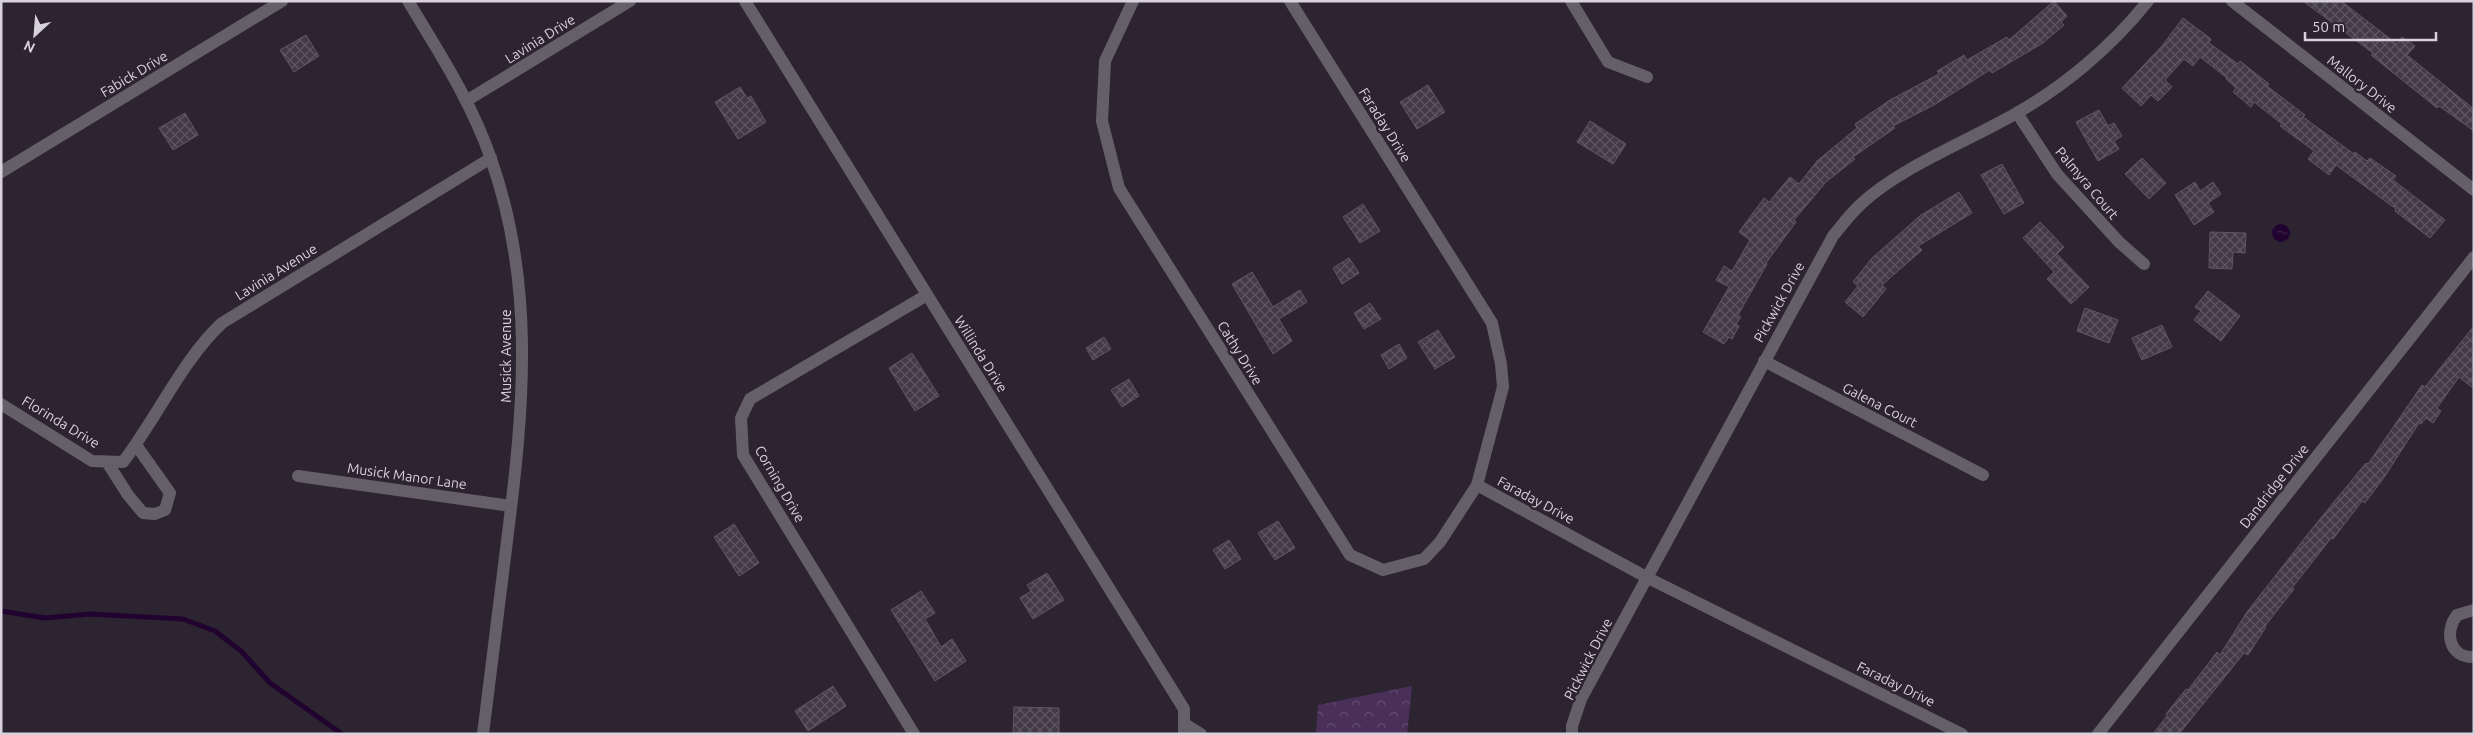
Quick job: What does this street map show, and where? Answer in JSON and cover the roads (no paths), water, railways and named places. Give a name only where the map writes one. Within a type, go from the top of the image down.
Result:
[{"type":"street","name":"Fabick Drive","points":[[1,172],[282,1]]},
{"type":"street","name":"Musick Avenue","points":[[408,1],[466,101],[491,158],[512,237],[523,319],[522,389],[511,506],[482,734]]},
{"type":"street","name":"Lavinia Drive","points":[[466,101],[630,1]]},
{"type":"street","name":"Willinda Drive","points":[[744,1],[1184,709],[1185,729],[1201,734]]},
{"type":"street","name":"Cathy Drive","points":[[1133,1],[1105,61],[1102,121],[1118,188],[1350,554],[1383,570],[1424,559],[1440,542],[1476,485]]},
{"type":"street","name":"Faraday Drive","points":[[1290,1],[1492,323],[1501,364],[1503,387],[1476,485],[1648,578],[1962,734]]},
{"type":"street","points":[[1571,1],[1608,62],[1647,76]]},
{"type":"street","name":"Pickwick Drive","points":[[1572,734],[1572,726],[1581,700],[1833,236],[1861,204],[1892,180],[2017,113],[2084,67],[2133,19],[2148,1]]},
{"type":"street","name":"Mallory Drive","points":[[2232,1],[2474,190]]},
{"type":"street","name":"Palmyra Court","points":[[2017,113],[2056,174],[2112,236],[2144,264]]},
{"type":"street","name":"Lavinia Avenue","points":[[123,462],[207,337],[222,323],[491,158]]},
{"type":"street","name":"Dandridge Drive","points":[[2098,734],[2474,257]]},
{"type":"street","name":"Corning Drive","points":[[907,732],[743,456],[741,418],[750,399],[927,295]]},
{"type":"street","name":"Galena Court","points":[[1764,361],[1983,475]]},
{"type":"street","name":"Florinda Drive","points":[[1,404],[92,461],[123,462]]},
{"type":"street","name":"Florinda Drive","points":[[107,462],[128,496],[143,513],[155,514],[165,510],[170,493],[136,445]]},
{"type":"street","name":"Musick Manor Lane","points":[[298,476],[511,506]]},
{"type":"street","points":[[2474,610],[2457,615],[2451,623],[2448,632],[2454,650],[2461,655],[2474,658]]},
{"type":"water","points":[[2277,224],[2285,224],[2290,229],[2288,240],[2277,242],[2272,237],[2272,229]]},
{"type":"waterway","points":[[1,611],[45,618],[90,614],[183,619],[215,631],[241,651],[270,683],[342,734]]}]
